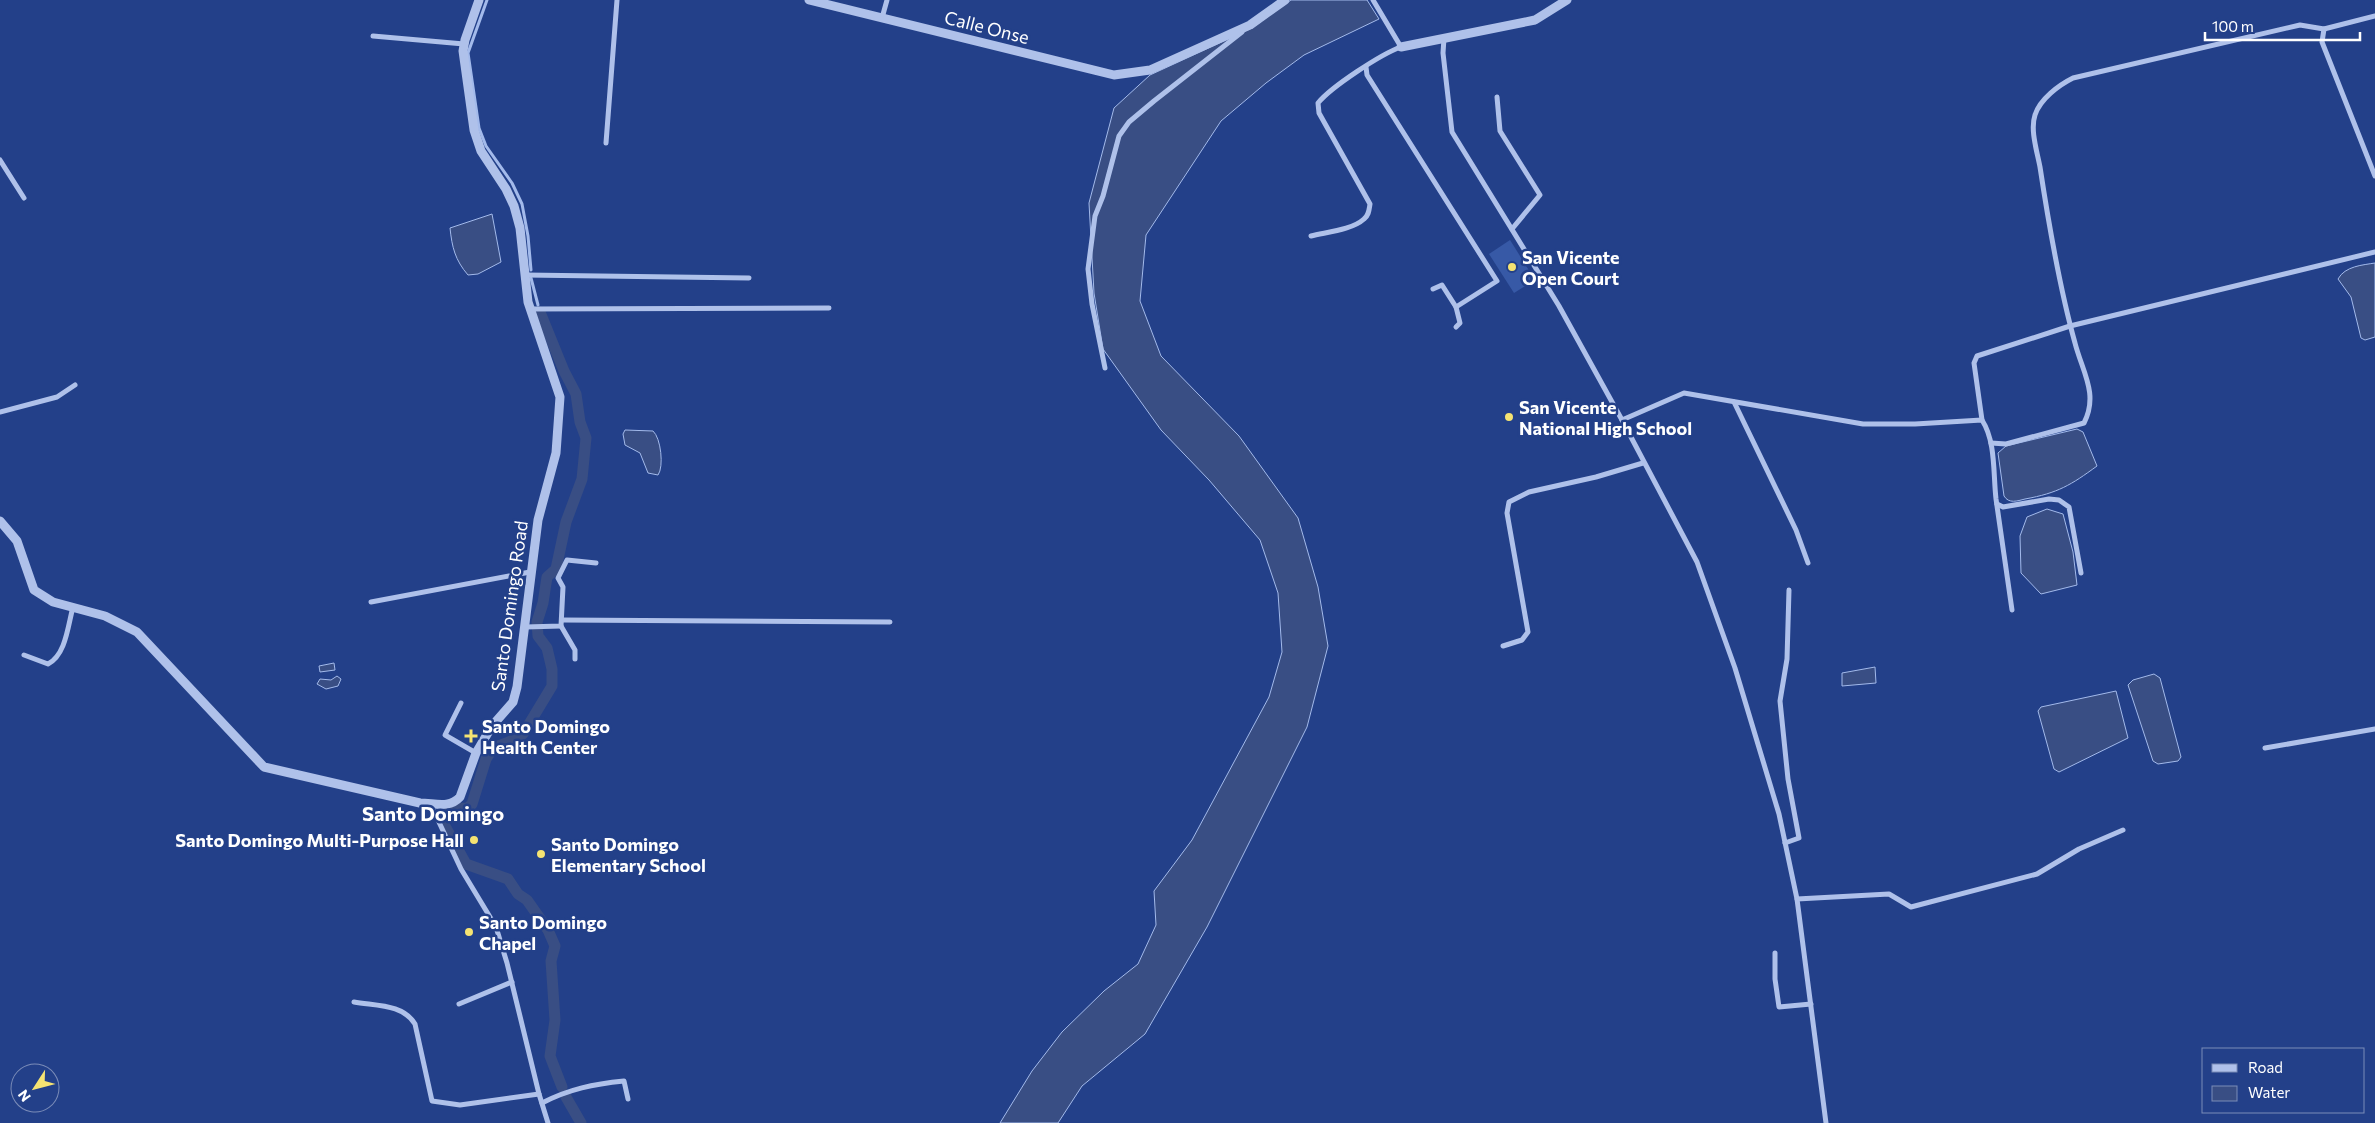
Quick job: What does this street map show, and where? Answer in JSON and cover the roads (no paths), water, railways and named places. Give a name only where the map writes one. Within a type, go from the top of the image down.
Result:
[{"type":"street","name":"Santo Domingo Road","points":[[0,521],[17,541],[34,590],[53,602],[105,616],[137,632],[264,767],[420,803],[442,805],[455,802],[460,797],[476,753],[492,726],[513,702],[517,687],[529,627],[530,572],[538,520],[556,453],[560,397],[530,309],[526,291],[520,228],[514,206],[506,189],[481,151],[474,130],[464,44],[479,0]]},
{"type":"street","points":[[606,143],[617,0]]},
{"type":"street","name":"Calle Onse","points":[[810,0],[1114,75],[1134,73],[1157,67],[1250,25],[1285,0]]},
{"type":"street","points":[[882,19],[887,0]]},
{"type":"street","points":[[1373,0],[1401,47]]},
{"type":"street","points":[[1311,236],[1353,225],[1365,219],[1370,204],[1319,113],[1318,103],[1327,93],[1388,52],[1401,47],[1535,20],[1567,0]]},
{"type":"street","points":[[1991,442],[2006,444],[2084,422],[2090,410],[2091,394],[2070,326],[2045,203],[2034,130],[2035,115],[2041,104],[2057,88],[2073,78],[2300,25],[2324,29],[2375,16]]},
{"type":"street","points":[[1105,368],[1088,269],[1095,216],[1103,196],[1120,136],[1129,122],[1154,100],[1218,52],[1250,25]]},
{"type":"street","points":[[2324,29],[2322,42],[2375,176]]},
{"type":"street","points":[[373,36],[464,44]]},
{"type":"street","points":[[1444,38],[1443,54],[1452,132],[1559,306],[1697,562],[1735,668],[1779,814],[1797,899],[1826,1123],[1821,1123]]},
{"type":"street","points":[[1366,67],[1368,75],[1497,281],[1456,306]]},
{"type":"street","points":[[1497,97],[1500,131],[1540,195],[1512,229]]},
{"type":"street","points":[[0,160],[24,198]]},
{"type":"street","points":[[2012,610],[1997,504],[1991,442],[1987,428],[1982,420],[1974,363],[1977,356],[2070,326],[2375,252]]},
{"type":"street","points":[[525,275],[749,278]]},
{"type":"street","points":[[1433,289],[1442,284],[1456,306],[1460,323],[1456,327]]},
{"type":"street","points":[[530,309],[829,308]]},
{"type":"street","points":[[0,412],[56,397],[75,385]]},
{"type":"street","points":[[1622,420],[1684,393],[1863,424],[1915,424],[1982,420]]},
{"type":"street","points":[[1734,402],[1796,530],[1808,563]]},
{"type":"street","points":[[1503,646],[1522,640],[1528,632],[1507,513],[1509,502],[1529,492],[1596,477],[1643,463]]},
{"type":"street","points":[[1997,504],[2003,507],[2049,499],[2059,500],[2069,507],[2081,573]]},
{"type":"street","points":[[575,658],[575,650],[561,626],[563,587],[558,578],[567,560],[596,563]]},
{"type":"street","points":[[371,602],[530,572]]},
{"type":"street","points":[[1785,843],[1798,838],[1788,779],[1780,701],[1787,659],[1789,590]]},
{"type":"street","points":[[24,655],[48,664],[56,660],[73,607]]},
{"type":"street","points":[[562,620],[890,622]]},
{"type":"street","points":[[529,627],[561,626]]},
{"type":"street","points":[[462,703],[445,735],[476,753]]},
{"type":"street","points":[[2265,748],[2375,729]]},
{"type":"street","points":[[430,803],[461,869],[496,927],[512,982],[538,1094],[548,1123]]},
{"type":"street","points":[[1797,899],[1844,898],[1889,894],[1910,907],[2037,874],[2079,849],[2123,830]]},
{"type":"street","points":[[1775,953],[1774,979],[1779,1007],[1811,1004]]},
{"type":"street","points":[[459,1004],[512,982]]},
{"type":"street","points":[[354,1002],[403,1010],[410,1016],[415,1024],[432,1101],[460,1105],[538,1094]]},
{"type":"street","points":[[542,1103],[567,1091],[590,1084],[624,1081],[628,1099]]},
{"type":"water","points":[[1291,0],[1367,0],[1379,19],[1304,55],[1266,83],[1221,121],[1146,235],[1140,301],[1161,356],[1239,436],[1298,518],[1318,587],[1328,646],[1307,727],[1207,927],[1145,1034],[1082,1086],[1058,1123],[1000,1123],[1032,1071],[1062,1032],[1104,991],[1138,964],[1156,925],[1154,891],[1192,840],[1269,697],[1282,652],[1278,593],[1260,540],[1209,480],[1161,430],[1103,349],[1094,293],[1089,203],[1114,108],[1150,75],[1252,28]]},
{"type":"water","points":[[492,214],[501,262],[478,274],[468,275],[455,253],[450,228]]},
{"type":"water","points":[[2375,263],[2375,337],[2365,340],[2361,338],[2351,297],[2338,279],[2345,271]]},
{"type":"water","points":[[2077,429],[2083,432],[2097,466],[2055,491],[2016,501],[2006,499],[1998,453],[2006,446]]},
{"type":"water","points":[[625,430],[653,431],[656,435],[660,446],[661,459],[658,475],[648,473],[640,453],[625,445],[623,434]]},
{"type":"water","points":[[2047,509],[2063,514],[2073,552],[2077,585],[2041,594],[2021,573],[2020,536],[2027,517]]},
{"type":"water","points":[[334,663],[335,670],[320,672],[319,666]]},
{"type":"water","points":[[1875,667],[1876,683],[1842,686],[1842,673]]},
{"type":"water","points":[[2154,674],[2160,678],[2181,757],[2178,761],[2158,764],[2153,761],[2128,685],[2133,680]]},
{"type":"water","points":[[337,676],[341,679],[338,686],[326,689],[317,684],[320,679],[331,680]]},
{"type":"water","points":[[2116,691],[2128,738],[2059,772],[2054,769],[2038,711],[2041,707]]},
{"type":"waterway","points":[[487,0],[468,53],[479,128],[486,146],[512,183],[522,204],[528,236],[531,270]]},
{"type":"waterway","points":[[531,278],[538,305]]},
{"type":"waterway","points":[[540,312],[564,371],[576,394],[580,422],[586,438],[582,479],[566,522],[556,569],[547,577],[543,603],[537,622],[538,636],[547,648],[552,669],[552,686],[523,734],[493,748],[486,759],[472,804],[468,808],[447,809],[442,814],[441,819],[466,864],[508,879],[518,894],[527,900],[548,930],[555,946],[551,961],[555,1020],[550,1056],[562,1087]]},
{"type":"waterway","points":[[566,1097],[581,1123]]},
{"type":"place","name":"San Vicente Open Court","points":[[1512,267]]},
{"type":"place","name":"San Vicente National High School","points":[[1509,417]]},
{"type":"place","name":"Santo Domingo Health Center","points":[[471,736]]},
{"type":"place","name":"Santo Domingo Multi-Purpose Hall","points":[[474,840]]},
{"type":"place","name":"Santo Domingo Elementary School","points":[[541,854]]},
{"type":"place","name":"Santo Domingo Chapel","points":[[469,932]]},
{"type":"district","name":"Santo Domingo","points":[[433,813]]}]
